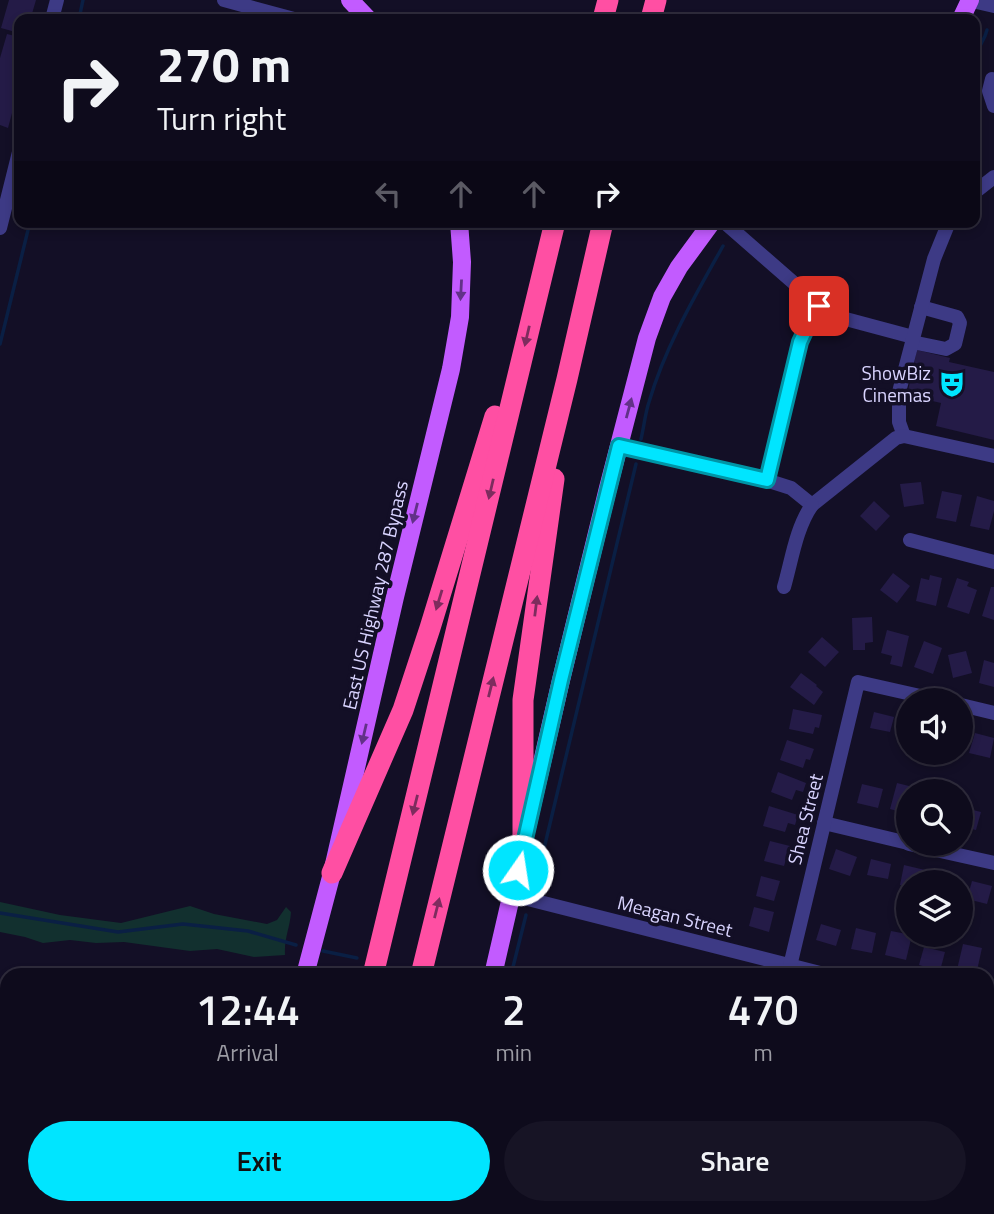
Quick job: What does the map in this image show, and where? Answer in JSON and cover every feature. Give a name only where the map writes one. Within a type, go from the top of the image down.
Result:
[{"type":"highway","points":[[375,968],[554,228]]},
{"type":"highway","points":[[423,968],[602,228]]},
{"type":"highway","points":[[523,845],[523,700],[557,461],[596,288],[593,264]]},
{"type":"highway","points":[[332,873],[403,710],[494,418],[503,397],[518,375]]},
{"type":"main road","points":[[350,0],[363,14]]},
{"type":"main road","name":"East US Highway 287 Bypass","points":[[307,968],[332,873],[395,597],[451,369],[460,317],[462,262],[459,228]]},
{"type":"main road","points":[[495,968],[561,680],[647,338],[663,297],[679,267],[708,228]]},
{"type":"street","points":[[224,0],[278,14]]},
{"type":"street","points":[[969,0],[994,6]]},
{"type":"street","points":[[993,79],[989,91],[994,106]]},
{"type":"street","points":[[0,228],[14,172]]},
{"type":"street","points":[[731,228],[819,306],[842,318],[946,349],[955,344],[960,323],[957,317],[921,307]]},
{"type":"street","points":[[904,436],[899,422],[899,392],[934,259],[947,228]]},
{"type":"street","points":[[767,480],[800,342],[819,306]]},
{"type":"street","points":[[784,587],[804,516],[812,505],[896,438],[904,436],[994,456]]},
{"type":"street","points":[[619,446],[767,480],[791,488],[812,505]]},
{"type":"street","points":[[910,540],[994,562]]},
{"type":"street","name":"Shea Street","points":[[790,966],[858,682],[896,691]]},
{"type":"street","points":[[973,708],[994,713]]},
{"type":"street","points":[[824,823],[896,840]]},
{"type":"street","points":[[964,856],[994,863]]},
{"type":"street","name":"Meagan Street","points":[[512,895],[798,968]]},
{"type":"green space","points":[[0,902],[60,915],[121,923],[190,906],[214,914],[267,924],[277,920],[286,907],[291,912],[285,955],[254,957],[217,949],[190,951],[124,942],[70,940],[43,943],[0,932]]},
{"type":"building","points":[[9,0],[36,0],[32,14],[14,14],[14,32],[1,28]]},
{"type":"building","points":[[7,34],[14,36],[14,106],[8,128],[0,125],[0,58]]},
{"type":"building","name":"ShowBiz Cinemas","points":[[917,350],[950,358],[949,362],[994,372],[994,440],[936,426],[941,403],[907,395]]},
{"type":"building","points":[[921,482],[924,504],[904,507],[900,484]]},
{"type":"building","points":[[942,491],[962,495],[956,522],[936,518]]},
{"type":"building","points":[[977,496],[994,501],[989,530],[970,526]]},
{"type":"building","points":[[874,501],[890,516],[876,531],[860,516]]},
{"type":"building","points":[[893,573],[910,586],[897,603],[880,590]]},
{"type":"building","points":[[930,575],[942,578],[936,606],[916,601],[921,578],[929,580]]},
{"type":"building","points":[[957,578],[969,582],[967,586],[977,590],[969,614],[947,607]]},
{"type":"building","points":[[991,587],[994,587],[994,620],[982,616]]},
{"type":"building","points":[[872,617],[873,642],[865,643],[865,650],[853,650],[852,618]]},
{"type":"building","points":[[887,630],[909,636],[902,667],[890,664],[892,656],[881,653]]},
{"type":"building","points":[[822,637],[839,652],[825,667],[808,652]]},
{"type":"building","points":[[924,641],[942,648],[933,674],[914,667]]},
{"type":"building","points":[[966,651],[972,673],[953,678],[948,655]]},
{"type":"building","points":[[984,660],[994,663],[994,687],[979,683]]},
{"type":"building","points":[[801,673],[823,692],[814,705],[790,687]]},
{"type":"building","points":[[793,709],[822,715],[819,728],[815,727],[813,734],[789,729]]},
{"type":"building","points":[[874,712],[894,717],[890,732],[870,728]]},
{"type":"building","points":[[975,733],[994,738],[990,758],[973,754]]},
{"type":"building","points":[[787,740],[814,749],[803,768],[780,760]]},
{"type":"building","points":[[778,772],[806,783],[803,792],[796,790],[792,800],[771,792]]},
{"type":"building","points":[[862,784],[883,789],[878,808],[857,803]]},
{"type":"building","points":[[896,787],[896,811],[890,809]]},
{"type":"building","points":[[769,806],[798,815],[795,825],[788,823],[785,832],[763,826]]},
{"type":"building","points":[[973,810],[981,812],[976,830],[973,829]]},
{"type":"building","points":[[770,841],[790,846],[784,866],[764,861]]},
{"type":"building","points":[[836,849],[857,857],[850,876],[829,869]]},
{"type":"building","points":[[871,859],[891,864],[888,879],[867,875]]},
{"type":"building","points":[[904,865],[925,870],[903,870]]},
{"type":"building","points":[[761,876],[780,881],[774,901],[756,896]]},
{"type":"building","points":[[973,881],[992,886],[987,904],[973,900]]},
{"type":"building","points":[[754,907],[774,912],[769,932],[749,926]]},
{"type":"building","points":[[821,924],[841,930],[836,946],[816,940]]},
{"type":"building","points":[[856,928],[876,933],[872,953],[851,949]]},
{"type":"building","points":[[891,931],[896,932],[896,947],[909,947],[906,960],[885,955]]},
{"type":"building","points":[[924,947],[945,952],[941,968],[919,965]]},
{"type":"building","points":[[962,947],[982,948],[978,968],[957,968]]},
{"type":"waterway","points":[[80,14],[83,0]]},
{"type":"waterway","points":[[980,46],[987,30]]},
{"type":"waterway","points":[[0,344],[29,228]]},
{"type":"waterway","points":[[641,439],[663,361],[723,246]]},
{"type":"waterway","points":[[536,882],[636,464]]},
{"type":"waterway","points":[[0,913],[118,932],[183,924],[248,931],[296,945]]},
{"type":"waterway","points":[[513,968],[526,915]]},
{"type":"waterway","points":[[323,951],[357,958]]},
{"type":"place","name":"ShowBiz Cinemas","points":[[952,384]]},
{"type":"route","points":[[518,870],[561,680],[619,446],[767,480],[800,342],[819,306]]}]
